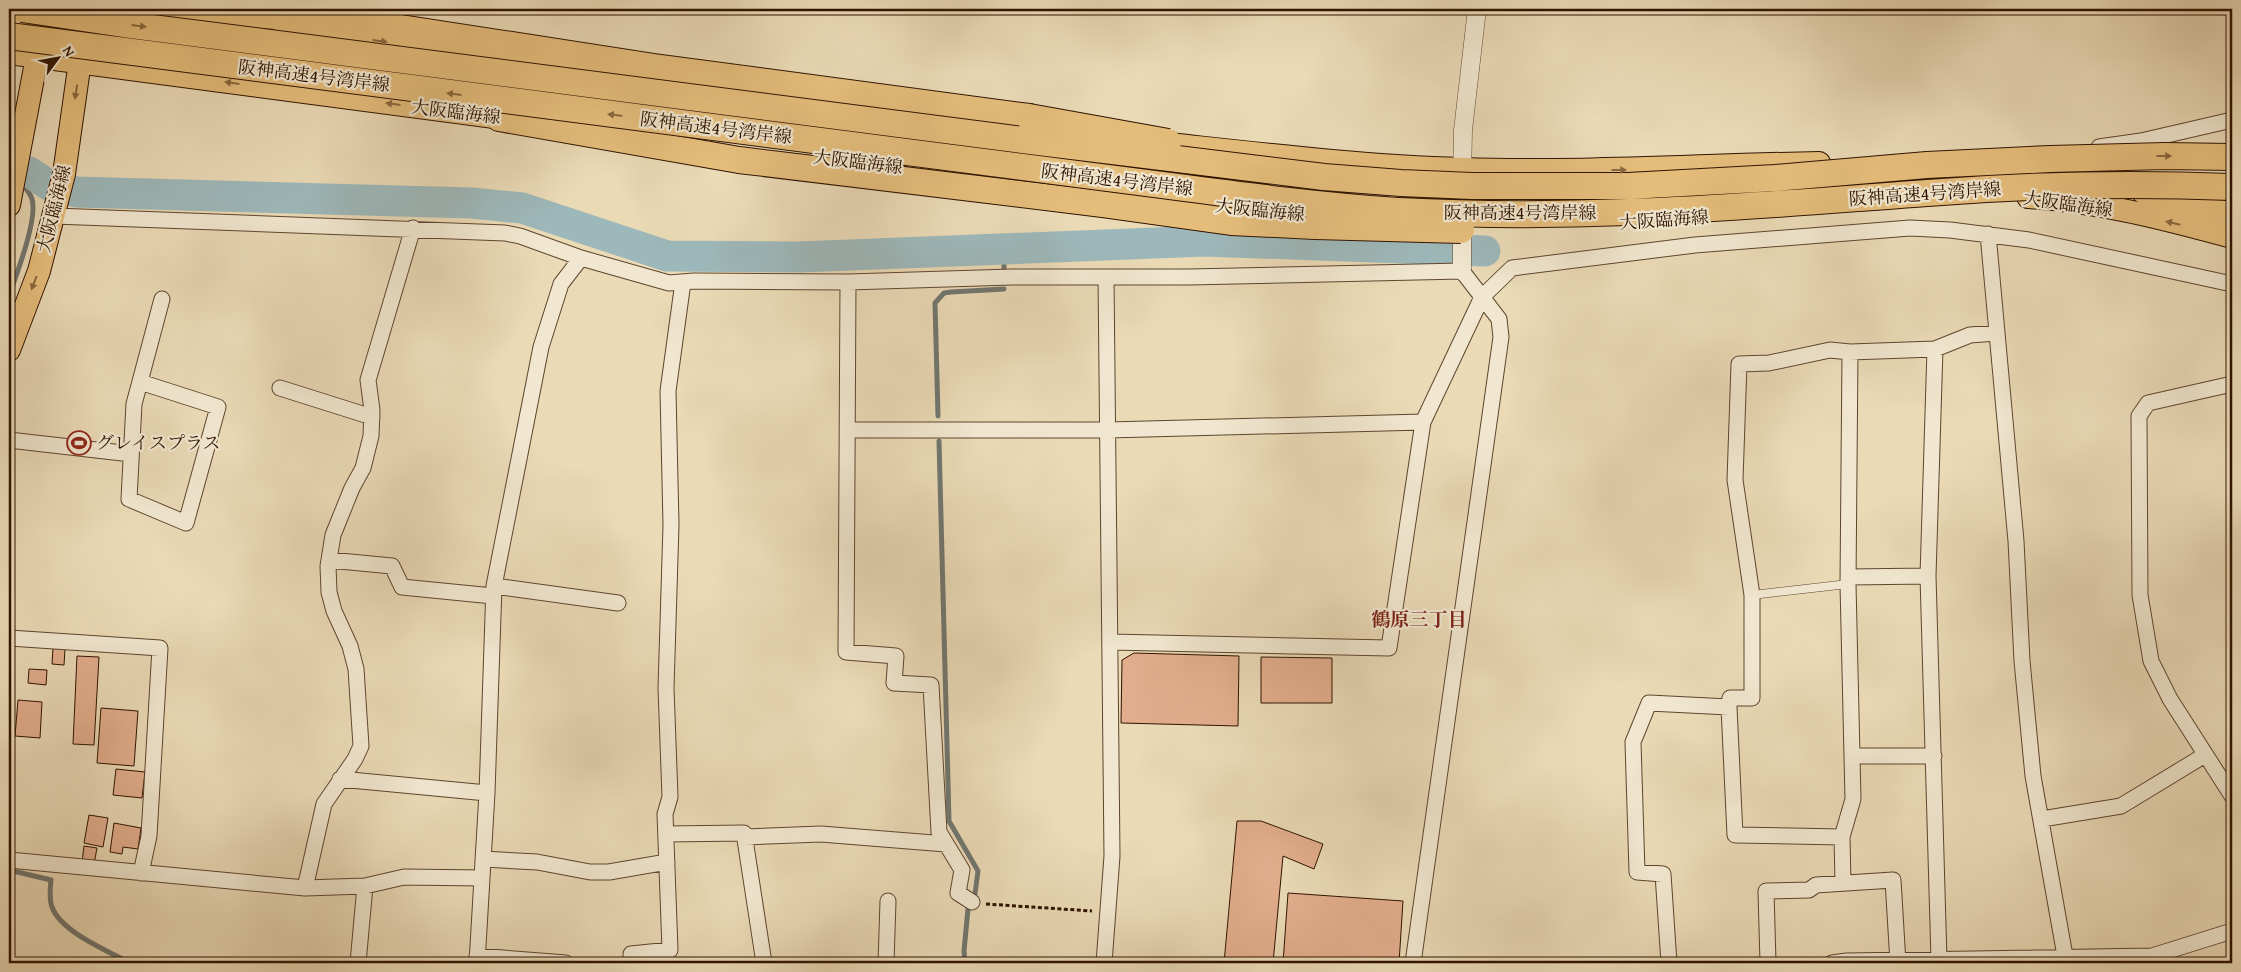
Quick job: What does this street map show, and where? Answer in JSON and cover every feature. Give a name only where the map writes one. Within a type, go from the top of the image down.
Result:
[{"type":"highway","name":"阪神高速4号湾岸線","points":[[22,9],[130,25],[1324,177],[1472,186],[1628,186],[1776,178],[1927,165],[2031,160],[2165,156],[2232,157]]},
{"type":"highway","points":[[149,9],[292,17],[388,26],[654,67],[1029,117],[1240,154],[1347,168],[1628,186]]},
{"type":"highway","name":"阪神高速4号湾岸線","points":[[9,36],[1320,204],[1409,211],[1553,214],[1781,205],[1929,193],[2056,186],[2169,185],[2232,187]]},
{"type":"highway","points":[[499,118],[740,160],[1094,203],[1232,222],[1431,230],[1538,228],[1781,205]]},
{"type":"main road","points":[[10,197],[21,152],[38,57],[43,9]]},
{"type":"main road","name":"大阪臨海線","points":[[9,350],[39,270],[64,174],[81,62],[85,9]]},
{"type":"main road","name":"大阪臨海線","points":[[140,9],[645,79],[1024,128],[1304,158],[1462,169],[1630,170],[1760,164],[1989,164],[2101,182],[2230,213]]},
{"type":"main road","name":"大阪臨海線","points":[[9,53],[499,118],[1267,211],[1370,219],[1636,224],[1904,200],[1960,196],[2008,196],[2058,199],[2226,236]]},
{"type":"street","points":[[1413,963],[1501,337],[1499,319],[1462,271],[1463,130],[1477,9]]},
{"type":"street","points":[[1989,164],[2141,141],[2232,120]]},
{"type":"street","points":[[55,209],[505,232],[581,258],[669,283],[848,282],[1012,277],[1462,271]]},
{"type":"street","points":[[305,888],[324,804],[355,759],[361,746],[356,669],[350,646],[334,611],[329,592],[330,560],[333,535],[352,488],[363,468],[371,436],[372,417],[368,380],[413,228]]},
{"type":"street","points":[[1110,642],[1389,648],[1423,422],[1482,297],[1512,268],[1653,249],[1861,230],[1910,228],[1988,234],[2029,240],[2232,284]]},
{"type":"street","points":[[1988,234],[2016,541],[2024,680],[2033,776],[2042,819],[2059,959]]},
{"type":"street","points":[[556,963],[477,960],[487,793],[494,591],[541,347],[561,284],[581,258]]},
{"type":"street","points":[[1104,963],[1112,856],[1106,277]]},
{"type":"street","points":[[631,963],[631,954],[670,950],[665,814],[670,797],[666,688],[671,525],[668,391],[684,282]]},
{"type":"street","points":[[848,282],[846,652],[896,656],[894,683],[931,685],[938,832],[962,870],[958,893],[972,902]]},
{"type":"street","points":[[140,382],[218,407],[186,523],[128,499],[134,404],[162,299]]},
{"type":"street","points":[[1842,837],[1735,836],[1730,698],[1752,698],[1752,595],[1735,480],[1738,364],[1769,363],[1830,350],[1850,352],[1934,349],[1970,335],[1996,333]]},
{"type":"street","points":[[1934,349],[1928,576],[1939,960]]},
{"type":"street","points":[[1843,883],[1842,837],[1853,799],[1848,581],[1850,352]]},
{"type":"street","points":[[2232,384],[2148,403],[2139,416],[2140,595],[2151,661],[2170,699],[2232,796]]},
{"type":"street","points":[[280,388],[372,417]]},
{"type":"street","points":[[848,430],[1108,430],[1423,422]]},
{"type":"street","points":[[9,440],[131,454]]},
{"type":"street","points":[[330,560],[392,566],[402,587],[494,591],[618,602]]},
{"type":"street","points":[[1848,581],[1928,576]]},
{"type":"street","points":[[9,638],[160,648],[149,836],[141,873]]},
{"type":"street","points":[[1669,963],[1663,874],[1637,872],[1633,742],[1648,703],[1729,707]]},
{"type":"street","points":[[2042,819],[2120,806],[2205,755]]},
{"type":"street","points":[[1853,756],[1934,756]]},
{"type":"street","points":[[340,780],[487,793]]},
{"type":"street","points":[[666,834],[744,833],[764,963]]},
{"type":"street","points":[[745,838],[821,834],[946,844]]},
{"type":"street","points":[[483,858],[537,862],[590,872],[610,872],[667,862]]},
{"type":"street","points":[[9,860],[305,888],[365,886],[404,877],[482,878]]},
{"type":"street","points":[[1768,963],[1766,891],[1809,890],[1816,885],[1893,880],[1898,962]]},
{"type":"street","points":[[358,963],[365,886]]},
{"type":"street","points":[[886,963],[888,901]]},
{"type":"street","points":[[1832,963],[1847,961],[2154,959],[2232,930]]},
{"type":"lane","points":[[1752,595],[1848,581]]},
{"type":"path","points":[[972,902],[1108,912]]},
{"type":"building","points":[[53,648],[65,649],[64,665],[52,664]]},
{"type":"building","points":[[1134,653],[1239,656],[1238,726],[1121,723],[1122,660]]},
{"type":"building","points":[[77,656],[99,657],[94,745],[73,744]]},
{"type":"building","points":[[1261,657],[1332,658],[1332,703],[1261,703]]},
{"type":"building","points":[[29,669],[47,670],[46,685],[28,683]]},
{"type":"building","points":[[18,700],[42,702],[40,738],[15,736]]},
{"type":"building","points":[[101,708],[138,711],[134,766],[97,763]]},
{"type":"building","points":[[116,769],[145,772],[142,798],[113,795]]},
{"type":"building","points":[[89,815],[108,818],[103,847],[84,843]]},
{"type":"building","points":[[1237,821],[1261,821],[1323,844],[1314,869],[1283,856],[1273,963],[1224,963]]},
{"type":"building","points":[[114,823],[141,828],[138,849],[123,847],[122,854],[110,852]]},
{"type":"building","points":[[84,846],[97,848],[94,864],[82,862]]},
{"type":"building","points":[[1288,893],[1403,901],[1399,963],[1283,963]]},
{"type":"waterway","points":[[9,168],[29,172],[49,185],[76,192],[472,203],[522,208],[667,256],[799,257],[1205,241],[1485,251]]},
{"type":"waterway","points":[[9,295],[26,247],[32,219],[32,199],[21,182]]},
{"type":"waterway","points":[[1004,249],[1004,270]]},
{"type":"waterway","points":[[938,416],[935,303],[944,293],[1004,289]]},
{"type":"waterway","points":[[939,441],[949,821],[978,871],[975,894]]},
{"type":"waterway","points":[[9,870],[51,880],[50,897],[52,907],[65,925],[86,940],[130,963]]},
{"type":"waterway","points":[[965,963],[964,951],[968,909]]},
{"type":"place","name":"グレイスプラス","points":[[79,443]]},
{"type":"district","name":"鶴原三丁目","points":[[1419,619]]}]
